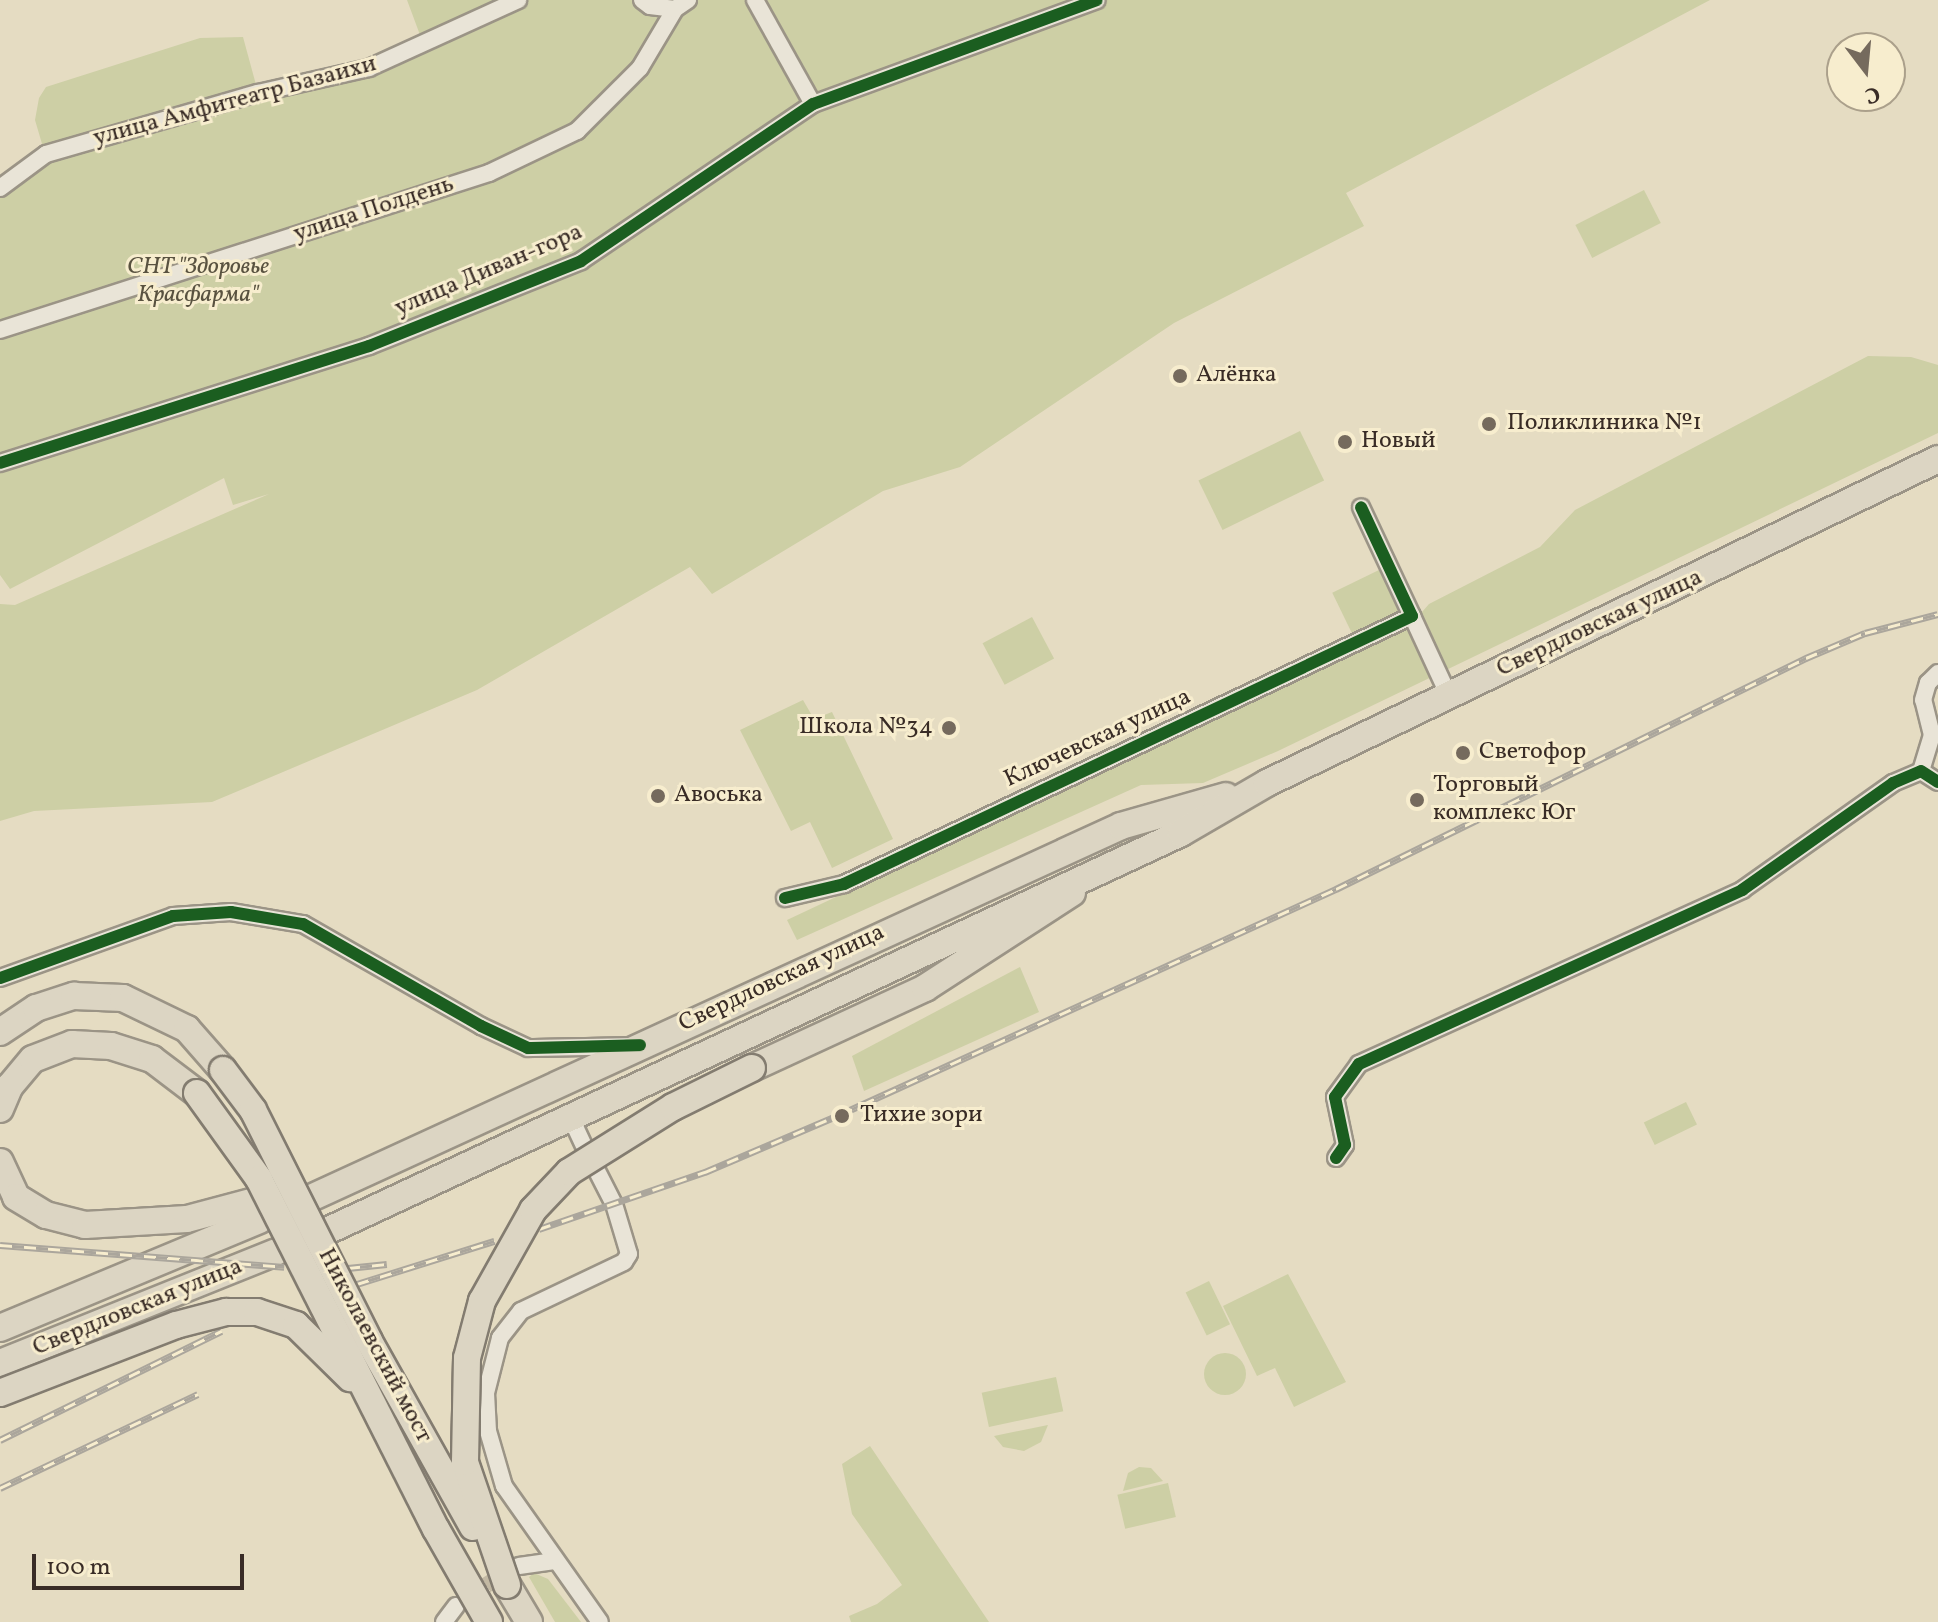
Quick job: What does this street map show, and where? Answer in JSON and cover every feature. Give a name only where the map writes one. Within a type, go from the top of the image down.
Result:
[{"type":"main road","name":"Свердловская улица","points":[[329,1230],[1181,833],[1260,787],[1938,459]]},
{"type":"main road","name":"Свердловская улица","points":[[310,1192],[457,1129],[1121,826],[1260,787]]},
{"type":"main road","points":[[513,1576],[465,1462],[467,1358],[482,1301],[533,1210],[569,1172],[673,1107],[925,988],[1122,860]]},
{"type":"main road","name":"Николаевский мост","points":[[0,1032],[36,1008],[74,996],[123,998],[187,1029],[253,1110],[369,1341],[513,1576],[529,1622]]},
{"type":"main road","name":"Николаевский мост","points":[[0,1109],[10,1086],[33,1059],[72,1044],[111,1046],[152,1059],[197,1093],[259,1179],[367,1397],[489,1622]]},
{"type":"main road","name":"Свердловская улица","points":[[0,1162],[16,1197],[46,1215],[85,1225],[255,1211],[0,1328]]},
{"type":"main road","name":"Свердловская улица","points":[[0,1363],[276,1252]]},
{"type":"main road","points":[[0,1393],[176,1325],[241,1312],[296,1325],[367,1397]]},
{"type":"street","name":"улица Амфитеатр Базаихи","points":[[0,188],[46,154],[258,93],[369,68],[518,0]]},
{"type":"street","points":[[642,0],[650,6],[682,5]]},
{"type":"street","points":[[755,0],[813,104]]},
{"type":"street","name":"улица Диван-гора","points":[[0,463],[369,346],[581,261],[813,104],[1097,0]]},
{"type":"street","name":"улица Полдень","points":[[0,330],[489,173],[564,137],[640,68],[682,5]]},
{"type":"street","points":[[1361,507],[1449,696]]},
{"type":"street","name":"Ключевская улица","points":[[785,898],[844,884],[1409,609]]},
{"type":"street","points":[[1336,1158],[1345,1145],[1335,1097],[1359,1064],[1742,890],[1893,783],[1921,771],[1932,735],[1923,700],[1928,683],[1938,673]]},
{"type":"street","points":[[1921,771],[1938,782]]},
{"type":"street","points":[[0,978],[173,916],[231,912],[303,924],[481,1026],[528,1048],[640,1045]]},
{"type":"street","points":[[571,1118],[583,1144]]},
{"type":"street","points":[[597,1171],[614,1204],[629,1254],[624,1262],[521,1311],[500,1338],[486,1393],[495,1468],[520,1515],[600,1622]]},
{"type":"street","points":[[513,1576],[553,1561]]},
{"type":"street","points":[[444,1622],[456,1606]]},
{"type":"green space","name":"СНТ \"Здоровье Красфарма\"","points":[[407,0],[642,0],[650,6],[688,0],[1710,0],[1346,193],[1364,226],[1174,323],[960,467],[883,491],[712,594],[690,567],[477,690],[212,802],[34,811],[0,821],[0,604],[15,605],[269,494],[233,505],[224,478],[10,589],[0,575],[0,188],[45,154],[35,120],[39,98],[46,87],[200,38],[243,37],[258,92],[369,68],[423,43]]},
{"type":"green space","points":[[1644,190],[1661,223],[1592,258],[1575,225]]},
{"type":"green space","points":[[1868,356],[1911,357],[1938,365],[1938,433],[1278,751],[1203,783],[1141,785],[797,940],[787,920],[1409,627],[1429,604],[1540,547],[1575,510]]},
{"type":"green space","points":[[1300,431],[1324,480],[1223,530],[1198,481]]},
{"type":"green space","points":[[1379,570],[1399,611],[1352,634],[1332,593]]},
{"type":"green space","points":[[1032,617],[1054,658],[1005,685],[983,643]]},
{"type":"green space","points":[[803,700],[814,719],[832,712],[893,839],[832,868],[810,822],[791,831],[740,730]]},
{"type":"green space","points":[[1020,967],[1039,1012],[864,1091],[852,1056]]},
{"type":"green space","points":[[1686,1102],[1697,1124],[1655,1145],[1644,1123]]},
{"type":"green space","points":[[1288,1274],[1346,1382],[1294,1407],[1275,1368],[1257,1376],[1223,1306]]},
{"type":"green space","points":[[1209,1281],[1230,1324],[1207,1336],[1186,1292]]},
{"type":"green space","points":[[1225,1353],[1240,1359],[1246,1374],[1240,1389],[1225,1395],[1210,1389],[1204,1374],[1210,1359]]},
{"type":"green space","points":[[1056,1377],[1063,1411],[989,1427],[982,1393]]},
{"type":"green space","points":[[1048,1425],[1041,1442],[1024,1451],[1003,1447],[994,1436]]},
{"type":"green space","points":[[870,1446],[989,1622],[851,1622],[849,1616],[877,1604],[902,1585],[852,1514],[842,1464]]},
{"type":"green space","points":[[1139,1467],[1151,1468],[1163,1481],[1123,1491],[1128,1473]]},
{"type":"green space","points":[[1168,1483],[1176,1517],[1125,1529],[1117,1495]]},
{"type":"green space","points":[[534,1573],[548,1579],[581,1622],[555,1622],[529,1577]]},
{"type":"tunnel","points":[[466,1598],[510,1570]]},
{"type":"railway","points":[[539,1229],[705,1172],[841,1114],[1336,889],[1806,658],[1865,633],[1938,614]]},
{"type":"railway","points":[[357,1284],[494,1241]]},
{"type":"railway","points":[[0,1245],[284,1267]]},
{"type":"railway","points":[[348,1268],[387,1264]]},
{"type":"railway","points":[[0,1440],[222,1331]]},
{"type":"railway","points":[[0,1488],[198,1394]]},
{"type":"cycle path","points":[[0,463],[369,346],[581,261],[813,104],[1097,0]]},
{"type":"cycle path","points":[[785,898],[844,884],[1412,616],[1361,507]]},
{"type":"cycle path","points":[[1336,1158],[1345,1145],[1335,1097],[1359,1064],[1742,890],[1893,783],[1921,771],[1938,782]]},
{"type":"cycle path","points":[[0,978],[173,916],[231,912],[303,924],[481,1026],[528,1048],[640,1045]]},
{"type":"place","name":"Алёнка","points":[[1180,376]]},
{"type":"place","name":"Поликлиника №1","points":[[1489,424]]},
{"type":"place","name":"Новый","points":[[1345,442]]},
{"type":"place","name":"Школа №34","points":[[949,728]]},
{"type":"place","name":"Светофор","points":[[1463,753]]},
{"type":"place","name":"Авоська","points":[[658,796]]},
{"type":"place","name":"Торговый комплекс Юг","points":[[1417,800]]},
{"type":"place","name":"Тихие зори","points":[[842,1116]]}]
